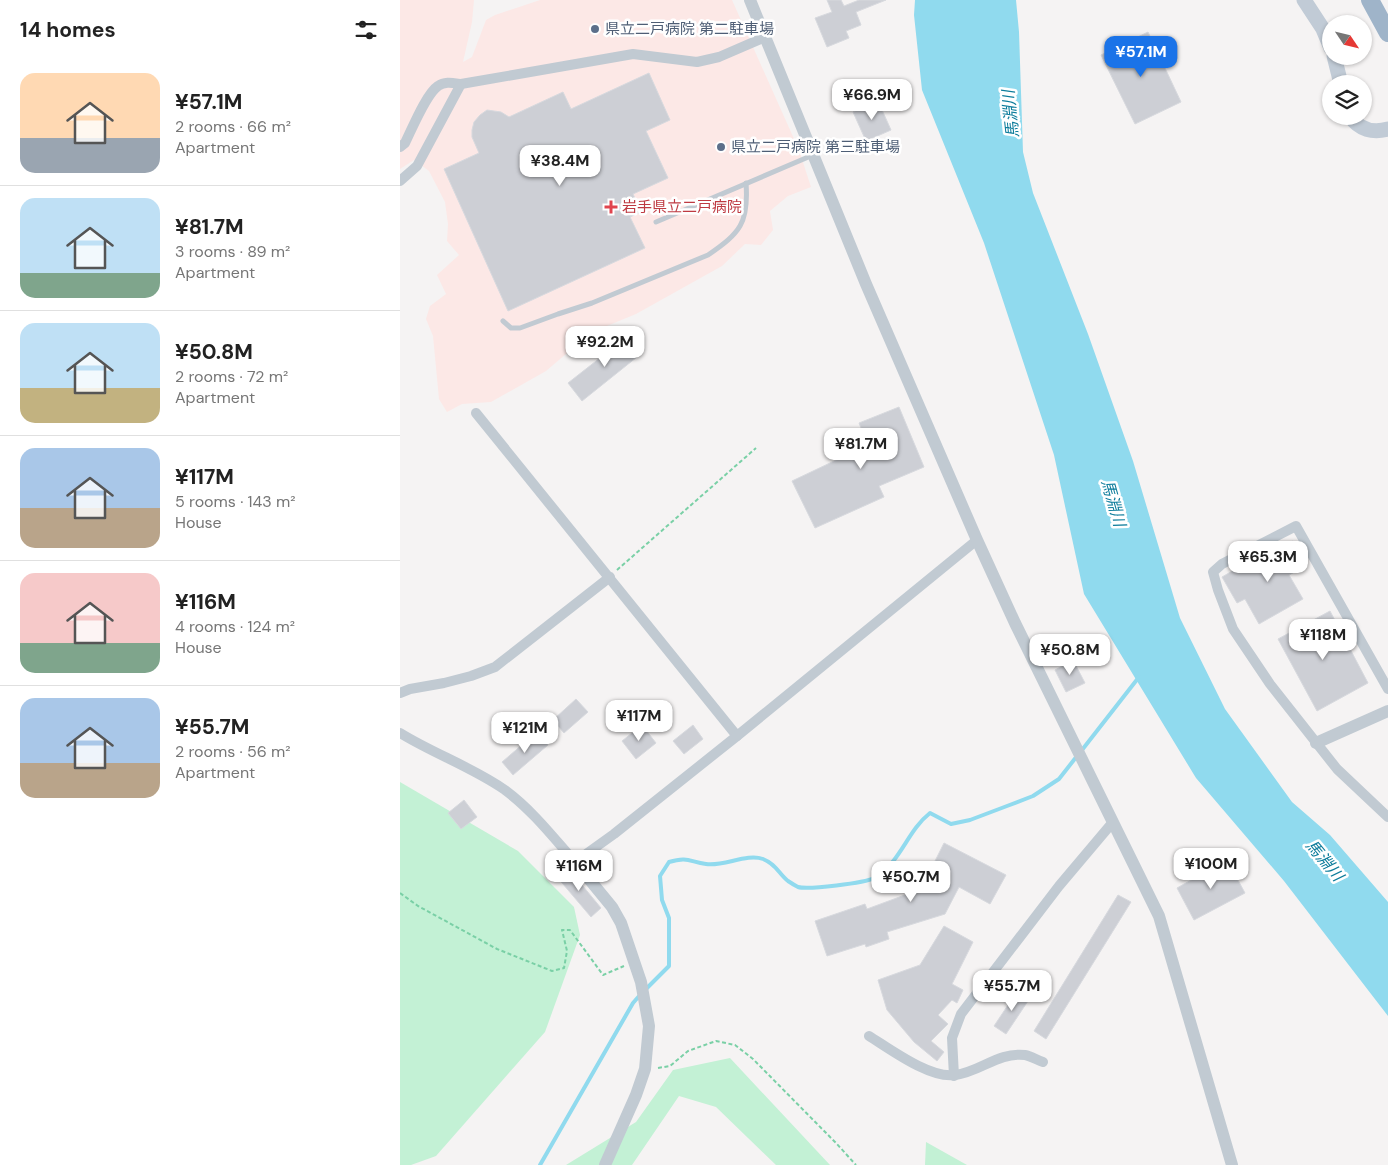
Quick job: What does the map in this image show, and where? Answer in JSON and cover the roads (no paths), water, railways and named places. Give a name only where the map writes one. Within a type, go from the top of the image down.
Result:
[{"type":"highway","points":[[1370,0],[1388,33]]},
{"type":"main road","points":[[1304,0],[1322,27]]},
{"type":"main road","points":[[1358,125],[1369,131],[1388,129]]},
{"type":"street","points":[[750,0],[866,284],[977,540],[1086,770],[1114,822],[1159,916],[1232,1165]]},
{"type":"street","points":[[400,147],[405,142],[431,93],[439,85],[448,82],[461,84],[633,54],[697,62],[719,57],[764,37]]},
{"type":"street","points":[[400,181],[417,166],[461,84]]},
{"type":"street","points":[[476,412],[736,736]]},
{"type":"street","points":[[1388,689],[1296,526],[1222,564],[1213,572],[1233,629],[1270,684],[1337,770],[1388,816]]},
{"type":"street","points":[[575,862],[614,834],[977,540]]},
{"type":"street","points":[[400,693],[410,689],[471,676],[495,667],[610,577]]},
{"type":"street","points":[[1316,743],[1388,711]]},
{"type":"street","points":[[400,732],[475,772],[524,805],[612,907],[621,923],[641,983],[649,1026],[645,1069],[636,1095],[605,1165]]},
{"type":"street","points":[[954,1076],[952,1038],[961,1014],[1059,886],[1114,822]]},
{"type":"street","points":[[869,1036],[911,1064],[954,1076],[982,1067],[1000,1057],[1026,1055],[1043,1062]]},
{"type":"lane","points":[[656,222],[813,155]]},
{"type":"lane","points":[[504,321],[511,328],[528,326],[558,314],[592,304],[708,255],[735,234],[744,219],[748,204],[746,183]]},
{"type":"water","name":"馬淵川","points":[[915,0],[1016,0],[1019,32],[1023,152],[1033,193],[1088,334],[1133,461],[1180,618],[1225,709],[1292,802],[1330,835],[1388,902],[1388,1016],[1284,881],[1196,778],[1084,594],[1054,455],[984,243],[922,90],[914,15]]},
{"type":"waterway","points":[[1082,750],[1139,677]]},
{"type":"waterway","points":[[645,990],[669,966],[669,918],[662,900],[660,876],[669,862],[685,859],[701,863],[720,864],[750,858],[763,859],[774,866],[788,881],[804,888],[869,880],[883,872],[897,856],[922,820],[930,813],[951,824],[970,820],[1033,796],[1059,779],[1077,756]]},
{"type":"waterway","points":[[540,1165],[633,1003],[640,995]]},
{"type":"place","name":"県立二戸病院 第二駐車場","points":[[595,29]]},
{"type":"place","name":"県立二戸病院 第三駐車場","points":[[721,147]]},
{"type":"place","name":"岩手県立二戸病院","points":[[611,207]]}]
